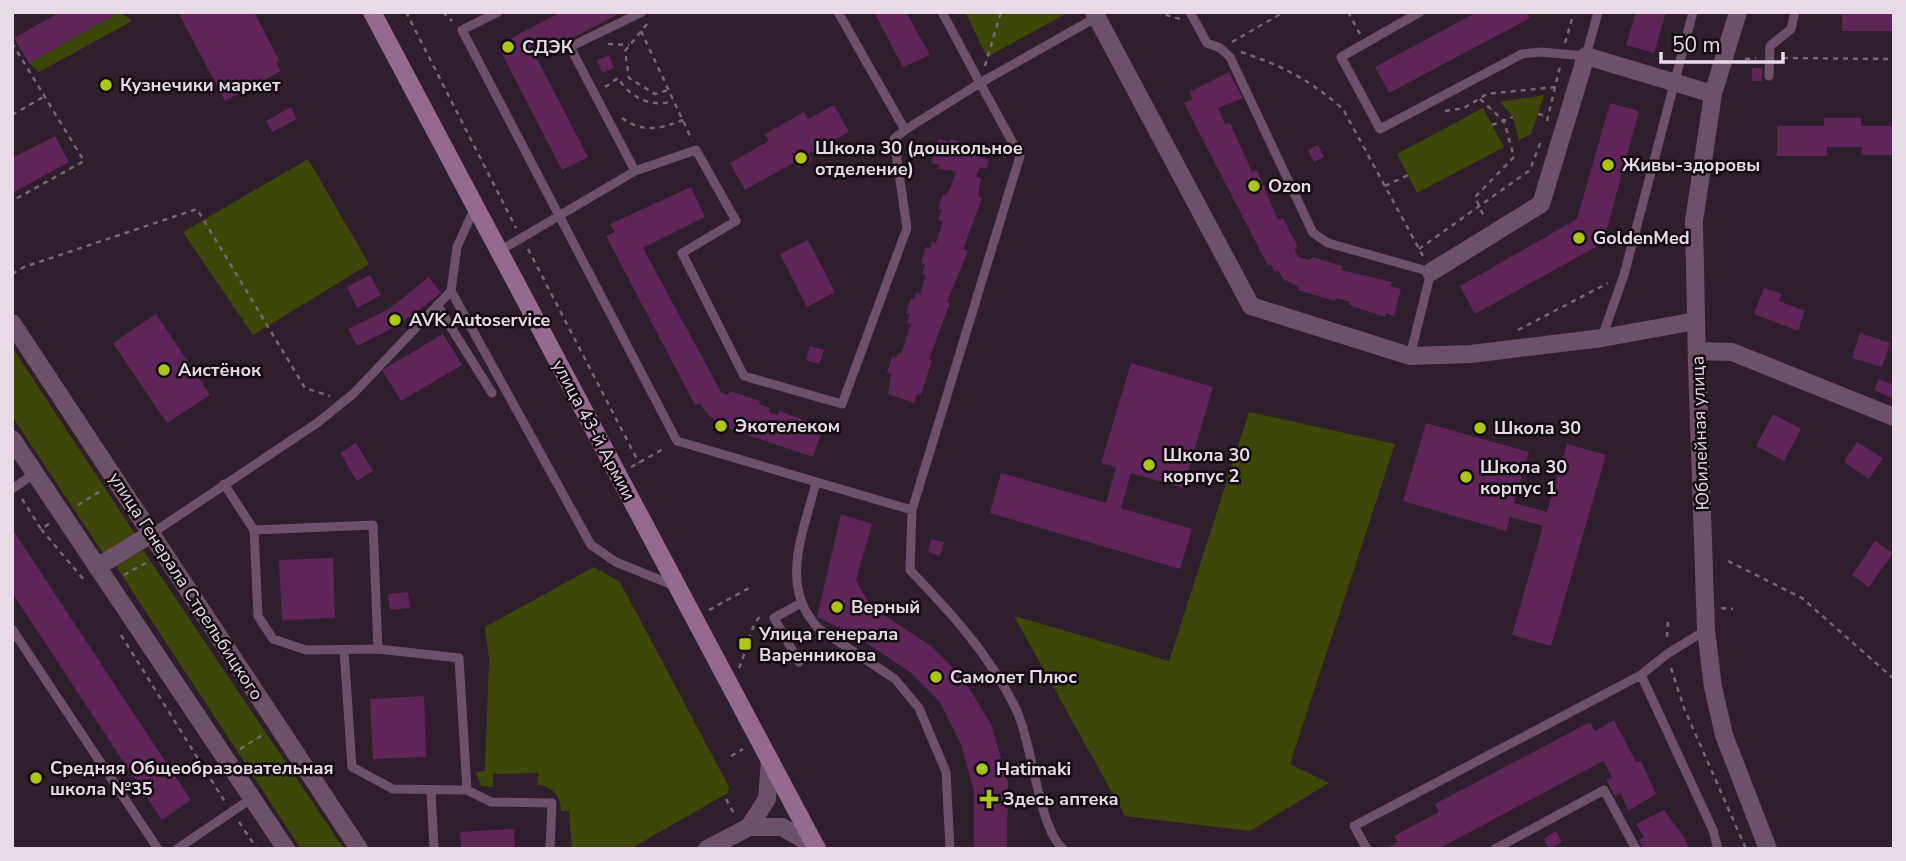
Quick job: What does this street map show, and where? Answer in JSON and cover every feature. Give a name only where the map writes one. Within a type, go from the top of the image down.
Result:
[{"type":"main road","name":"улица 43-й Армии","points":[[372,12],[475,207],[500,243],[506,265],[816,848]]},
{"type":"street","name":"Юбилейная улица","points":[[1738,12],[1713,94],[1694,220],[1706,630],[1713,687],[1724,735],[1768,849]]},
{"type":"street","points":[[1095,15],[1251,306],[1409,356],[1471,354],[1602,338],[1696,321]]},
{"type":"street","points":[[1431,272],[1541,204],[1586,56],[1713,94]]},
{"type":"street","name":"улица Генерала Стрельбицкого","points":[[12,323],[359,849]]},
{"type":"street","points":[[1697,351],[1731,352],[1894,417]]},
{"type":"street","points":[[12,439],[286,849]]},
{"type":"street","points":[[97,567],[151,534]]},
{"type":"street","points":[[749,827],[767,799],[770,761]]},
{"type":"street","points":[[707,849],[749,827],[782,827],[816,848]]},
{"type":"lane","points":[[498,12],[462,30],[677,441],[912,510]]},
{"type":"lane","points":[[635,171],[570,47],[642,12]]},
{"type":"lane","points":[[838,12],[905,130]]},
{"type":"lane","points":[[942,12],[1020,156],[912,510],[910,570],[961,623],[1000,677],[1028,741],[1050,836],[1062,849]]},
{"type":"lane","points":[[1190,12],[1207,43],[1220,48],[1230,57],[1313,233],[1328,243],[1431,272],[1409,356]]},
{"type":"lane","points":[[1420,12],[1341,57],[1380,129],[1522,54],[1586,56],[1598,12]]},
{"type":"lane","points":[[1602,338],[1623,275],[1693,12]]},
{"type":"lane","points":[[1769,76],[1770,46],[1791,29],[1795,12]]},
{"type":"lane","points":[[500,243],[560,218],[635,171],[696,149],[736,221],[682,253],[744,376],[842,404],[882,288],[907,228],[894,139],[1095,15]]},
{"type":"lane","points":[[475,207],[457,247],[451,291],[591,545],[616,562],[677,586]]},
{"type":"lane","points":[[151,534],[317,423],[354,394],[451,291]]},
{"type":"lane","points":[[437,305],[492,393]]},
{"type":"lane","points":[[13,489],[35,474]]},
{"type":"lane","points":[[816,482],[795,570],[796,592],[818,628],[895,679],[919,708],[946,772],[950,849]]},
{"type":"lane","points":[[224,484],[254,530],[258,616],[273,639],[306,650],[378,649],[459,657],[467,790]]},
{"type":"lane","points":[[254,530],[373,524],[378,649]]},
{"type":"lane","points":[[799,662],[774,618],[801,603]]},
{"type":"lane","points":[[12,629],[158,849]]},
{"type":"lane","points":[[1367,849],[1354,826],[1641,675],[1667,654],[1706,630]]},
{"type":"lane","points":[[344,650],[352,767],[393,789],[467,790],[491,802],[552,803],[550,849]]},
{"type":"lane","points":[[1641,675],[1713,830],[1718,849]]},
{"type":"lane","points":[[431,790],[434,849]]},
{"type":"lane","points":[[1495,849],[1604,790],[1636,849]]},
{"type":"lane","points":[[177,849],[252,798]]},
{"type":"path","points":[[981,83],[1001,12]]},
{"type":"path","points":[[1156,12],[1196,24]]},
{"type":"path","points":[[1220,48],[1284,12]]},
{"type":"path","points":[[1348,12],[1357,28]]},
{"type":"path","points":[[1545,130],[1574,12]]},
{"type":"path","points":[[649,22],[625,51],[629,78],[655,94],[668,90]]},
{"type":"path","points":[[641,31],[696,149]]},
{"type":"path","points":[[1233,41],[1239,51],[1286,67],[1323,91],[1343,109],[1431,272]]},
{"type":"path","points":[[12,43],[84,161],[12,201]]},
{"type":"path","points":[[1745,59],[1894,59]]},
{"type":"path","points":[[603,88],[628,73]]},
{"type":"path","points":[[618,78],[623,86],[647,102],[663,104],[673,101]]},
{"type":"path","points":[[1421,108],[1447,111],[1464,108],[1487,94],[1578,84]]},
{"type":"path","points":[[647,102],[651,91]]},
{"type":"path","points":[[12,115],[45,96]]},
{"type":"path","points":[[1480,99],[1504,121],[1514,157],[1475,197],[1493,234]]},
{"type":"path","points":[[617,114],[633,125],[650,129],[683,120]]},
{"type":"path","points":[[1492,125],[1513,117]]},
{"type":"path","points":[[1419,248],[1530,170],[1541,140]]},
{"type":"path","points":[[1385,186],[1408,175]]},
{"type":"path","points":[[13,271],[197,209],[305,388],[334,397],[354,394]]},
{"type":"path","points":[[1518,330],[1623,275]]},
{"type":"path","points":[[628,468],[677,441]]},
{"type":"path","points":[[41,529],[116,481]]},
{"type":"path","points":[[13,489],[41,529],[85,582]]},
{"type":"path","points":[[109,584],[163,552]]},
{"type":"path","points":[[1728,561],[1802,598],[1894,679]]},
{"type":"path","points":[[704,613],[749,588]]},
{"type":"path","points":[[736,674],[749,648],[752,630],[765,612]]},
{"type":"path","points":[[1668,620],[1667,654],[1684,708],[1746,849]]},
{"type":"path","points":[[116,628],[257,849]]},
{"type":"path","points":[[205,771],[278,726]]},
{"type":"green space","points":[[120,12],[132,21],[39,72],[29,63]]},
{"type":"green space","points":[[965,12],[1069,12],[987,57]]},
{"type":"green space","points":[[1544,95],[1531,134],[1519,140],[1513,117],[1500,102]]},
{"type":"green space","points":[[1483,108],[1504,147],[1417,193],[1397,154]]},
{"type":"green space","points":[[308,159],[369,264],[253,335],[183,232]]},
{"type":"green space","points":[[12,347],[135,534],[103,553],[12,416]]},
{"type":"green space","points":[[1249,412],[1395,444],[1290,764],[1329,783],[1250,831],[1125,816],[1014,616],[1169,661]]},
{"type":"green space","points":[[143,550],[344,849],[301,849],[116,566]]},
{"type":"green space","points":[[594,567],[620,582],[729,787],[728,793],[630,849],[572,849],[569,811],[561,811],[560,801],[555,793],[538,785],[538,773],[493,774],[493,787],[481,786],[476,772],[485,771],[489,659],[485,627]]},
{"type":"building","points":[[60,12],[120,12],[29,63],[14,38]]},
{"type":"building","points":[[178,12],[254,12],[279,60],[276,62],[281,71],[225,101]]},
{"type":"building","points":[[561,12],[622,12],[536,57],[588,157],[562,170],[500,50],[509,46],[506,41]]},
{"type":"building","points":[[874,12],[906,12],[930,55],[903,67]]},
{"type":"building","points":[[1477,12],[1527,12],[1530,18],[1389,93],[1375,67]]},
{"type":"building","points":[[1636,12],[1666,12],[1654,53],[1626,45]]},
{"type":"building","points":[[1842,12],[1894,12],[1894,31],[1842,31]]},
{"type":"building","points":[[609,55],[614,68],[602,73],[597,60]]},
{"type":"building","points":[[1752,68],[1762,68],[1762,81],[1752,81]]},
{"type":"building","points":[[1229,72],[1243,98],[1218,108],[1225,124],[1230,123],[1252,172],[1257,170],[1278,220],[1283,218],[1298,247],[1294,249],[1299,257],[1310,260],[1312,257],[1342,266],[1341,270],[1392,282],[1391,286],[1401,289],[1394,316],[1386,313],[1385,317],[1349,305],[1350,302],[1336,298],[1335,301],[1298,290],[1299,287],[1283,279],[1278,270],[1275,272],[1271,265],[1268,266],[1184,103],[1193,99],[1189,92]]},
{"type":"building","points":[[1610,103],[1639,111],[1603,243],[1475,314],[1460,286],[1577,219]]},
{"type":"building","points":[[834,105],[849,132],[809,154],[812,160],[799,168],[795,162],[745,190],[730,163],[769,141],[765,134],[804,112],[808,119]]},
{"type":"building","points":[[291,107],[297,119],[272,132],[266,121]]},
{"type":"building","points":[[1824,118],[1861,118],[1861,126],[1894,126],[1894,155],[1862,155],[1862,147],[1827,147],[1827,156],[1777,156],[1777,126],[1824,126]]},
{"type":"building","points":[[55,136],[69,162],[12,193],[12,158]]},
{"type":"building","points":[[939,139],[949,142],[951,139],[980,149],[978,156],[989,160],[986,169],[980,167],[976,177],[981,178],[978,197],[982,198],[963,249],[968,251],[947,302],[950,303],[929,359],[932,360],[921,395],[917,394],[914,403],[888,394],[891,374],[887,373],[892,357],[896,358],[898,353],[901,354],[911,324],[907,323],[910,314],[906,313],[911,298],[914,299],[916,293],[920,294],[926,275],[922,274],[925,264],[921,263],[926,247],[930,248],[932,241],[936,243],[943,221],[938,220],[942,210],[938,209],[943,194],[946,195],[950,189],[956,171],[938,169],[939,165],[931,163]]},
{"type":"building","points":[[1318,145],[1324,157],[1314,162],[1308,150]]},
{"type":"building","points":[[691,187],[705,217],[643,248],[721,392],[728,395],[730,391],[760,401],[759,404],[770,408],[769,412],[778,415],[779,411],[823,427],[813,457],[718,425],[719,421],[711,418],[700,404],[695,405],[606,236],[615,232],[610,224]]},
{"type":"building","points":[[808,240],[835,292],[807,307],[780,254]]},
{"type":"building","points":[[370,275],[381,295],[357,308],[347,287]]},
{"type":"building","points":[[429,277],[441,293],[399,325],[357,346],[348,329],[389,309]]},
{"type":"building","points":[[1764,288],[1782,294],[1779,301],[1805,311],[1798,331],[1754,314]]},
{"type":"building","points":[[156,314],[210,395],[167,423],[113,343]]},
{"type":"building","points":[[1860,333],[1890,343],[1882,367],[1852,358]]},
{"type":"building","points":[[443,334],[462,365],[401,401],[382,370]]},
{"type":"building","points":[[810,346],[824,350],[819,364],[806,360]]},
{"type":"building","name":"Школа 30 корпус 2","points":[[1131,363],[1213,387],[1183,488],[1131,473],[1121,508],[1192,529],[1180,569],[990,513],[1001,473],[1106,503],[1116,467],[1101,463]]},
{"type":"building","points":[[1879,379],[1894,385],[1894,399],[1874,390]]},
{"type":"building","points":[[1773,414],[1801,429],[1784,461],[1756,446]]},
{"type":"building","name":"Школа 30","points":[[1426,423],[1529,452],[1514,503],[1547,512],[1567,444],[1606,455],[1551,646],[1512,635],[1543,526],[1510,517],[1506,531],[1403,501]]},
{"type":"building","points":[[1857,442],[1883,458],[1869,479],[1844,462]]},
{"type":"building","points":[[356,443],[373,471],[357,481],[340,453]]},
{"type":"building","points":[[841,514],[872,524],[856,580],[870,606],[931,646],[962,677],[991,724],[1008,782],[1007,849],[974,849],[974,791],[961,744],[940,702],[910,672],[856,636],[817,617]]},
{"type":"building","points":[[12,529],[191,800],[162,820],[12,593]]},
{"type":"building","points":[[931,539],[944,542],[940,556],[928,552]]},
{"type":"building","points":[[1875,541],[1893,553],[1869,587],[1852,575]]},
{"type":"building","points":[[333,558],[335,618],[282,620],[279,560]]},
{"type":"building","points":[[408,592],[410,608],[390,610],[388,594]]},
{"type":"building","points":[[424,696],[426,757],[373,759],[370,699]]},
{"type":"building","points":[[1614,720],[1636,762],[1641,761],[1656,794],[1628,811],[1621,793],[1615,796],[1606,780],[1612,777],[1603,761],[1438,849],[1385,849],[1398,842],[1394,836],[1439,812],[1435,804],[1590,722],[1595,731]]},
{"type":"building","points":[[1664,810],[1686,840],[1689,849],[1643,849],[1639,840],[1644,837],[1636,824]]},
{"type":"building","points":[[514,829],[515,849],[461,849],[460,832]]},
{"type":"building","points":[[1556,831],[1562,842],[1549,849],[1544,839]]},
{"type":"place","name":"СДЭК","points":[[508,47]]},
{"type":"place","name":"Кузнечики маркет","points":[[106,85]]},
{"type":"place","name":"Школа 30 (дошкольное отделение)","points":[[801,158]]},
{"type":"place","name":"Живы-здоровы","points":[[1608,165]]},
{"type":"place","name":"Ozon","points":[[1254,186]]},
{"type":"place","name":"GoldenMed","points":[[1579,238]]},
{"type":"place","name":"AVK Autoservice","points":[[395,320]]},
{"type":"place","name":"Аистёнок","points":[[164,370]]},
{"type":"place","name":"Экотелеком","points":[[721,426]]},
{"type":"place","name":"Школа 30","points":[[1480,428]]},
{"type":"place","name":"Школа 30 корпус 2","points":[[1149,465]]},
{"type":"place","name":"Школа 30 корпус 1","points":[[1466,477]]},
{"type":"place","name":"Верный","points":[[837,607]]},
{"type":"place","name":"Улица генерала Варенникова","points":[[745,644]]},
{"type":"place","name":"Самолет Плюс","points":[[936,677]]},
{"type":"place","name":"Hatimaki","points":[[982,769]]},
{"type":"place","name":"Средняя Общеобразовательная школа №35","points":[[36,778]]},
{"type":"place","name":"Здесь аптека","points":[[989,799]]}]
